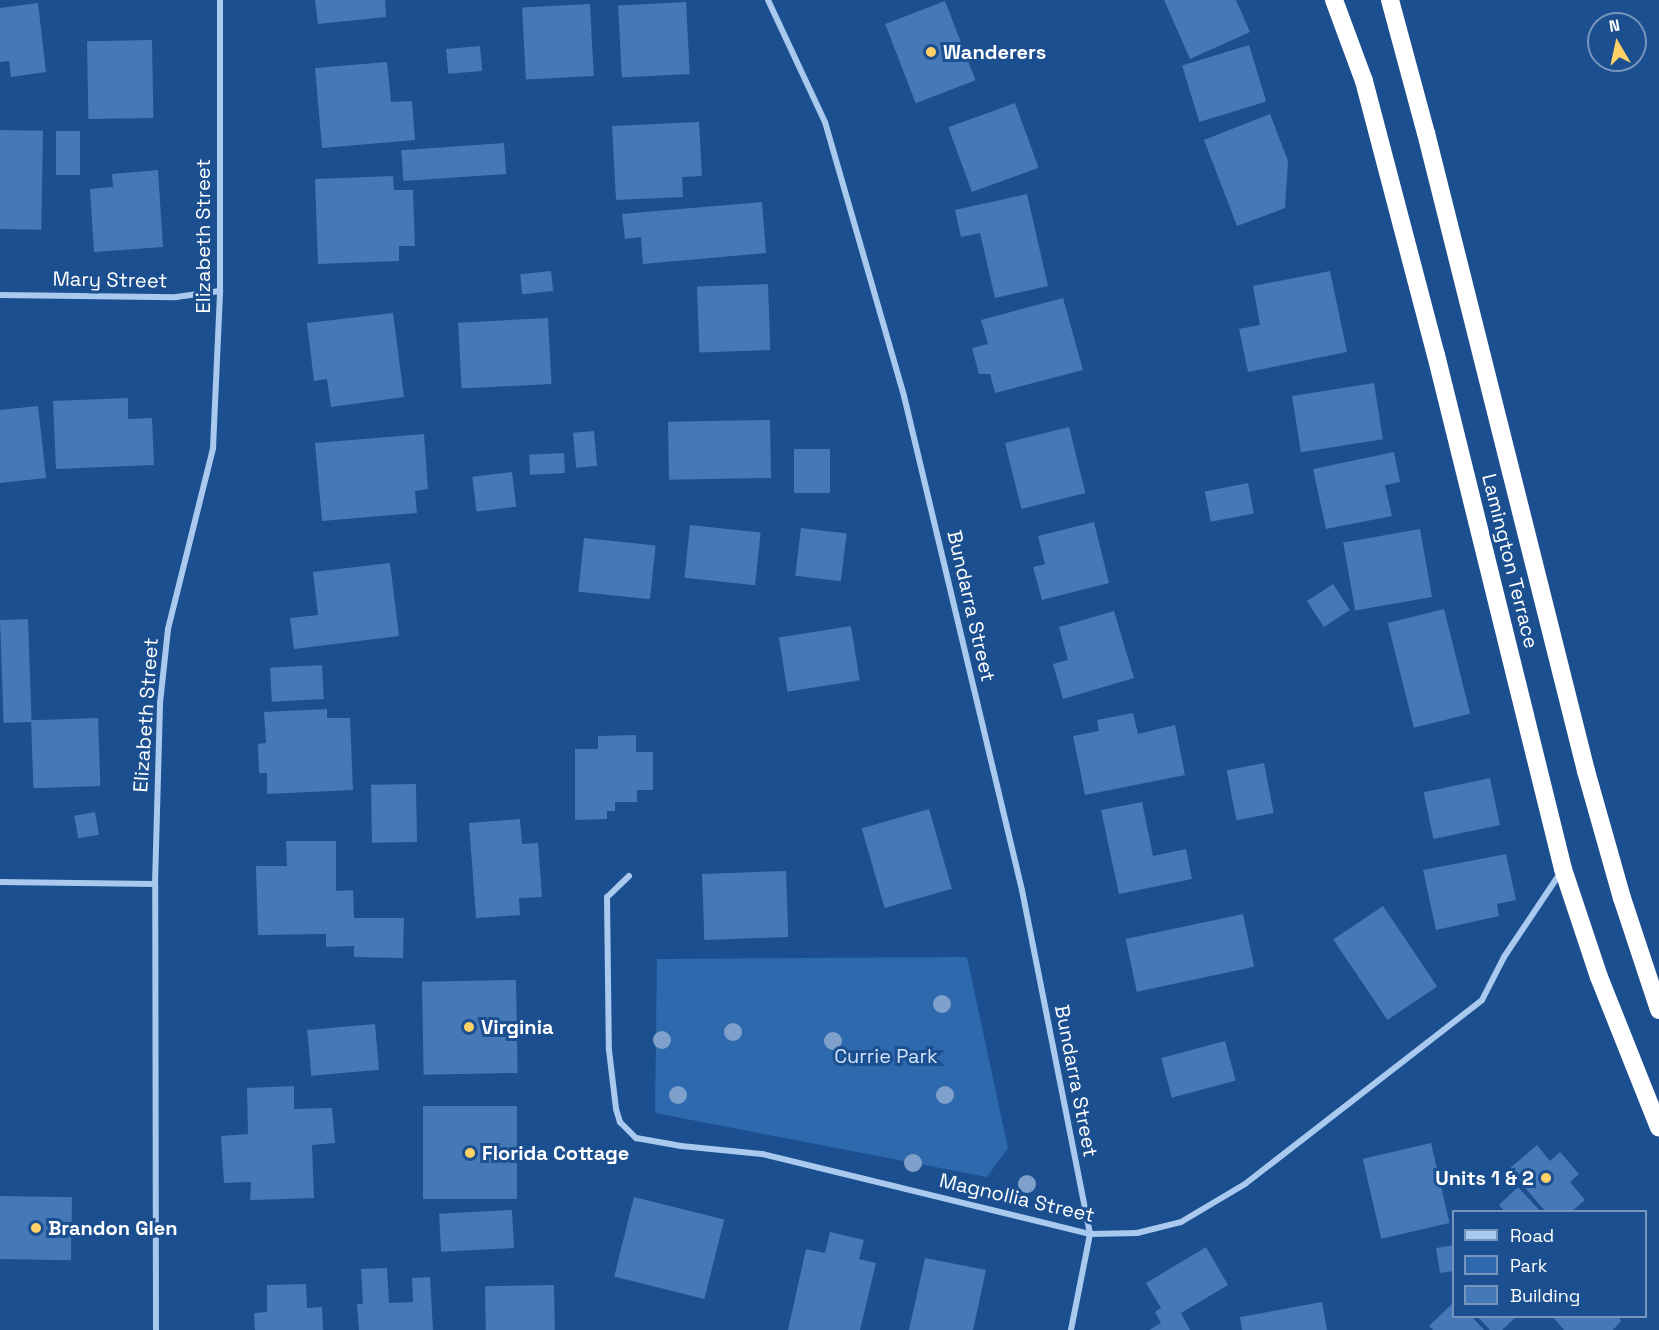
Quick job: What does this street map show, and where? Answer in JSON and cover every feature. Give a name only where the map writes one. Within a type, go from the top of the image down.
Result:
[{"type":"highway","name":"Lamington Terrace","points":[[1334,0],[1367,93],[1436,355],[1563,869],[1599,977],[1659,1128]]},
{"type":"highway","name":"Lamington Terrace","points":[[1390,0],[1426,133],[1586,771],[1622,898],[1659,1010]]},
{"type":"street","name":"Elizabeth Street","points":[[156,1330],[154,884],[160,703],[168,629],[213,448],[220,291],[220,0]]},
{"type":"street","name":"Bundarra Street","points":[[768,0],[825,122],[904,396],[1023,890],[1090,1234]]},
{"type":"street","name":"Mary Street","points":[[0,296],[176,297],[220,291]]},
{"type":"street","name":"Magnollia Street","points":[[629,876],[608,897],[609,1050],[616,1108],[620,1122],[636,1138],[681,1146],[762,1154],[1090,1234],[1137,1233],[1181,1222],[1245,1184],[1482,1000],[1504,957],[1563,869]]},
{"type":"street","points":[[0,882],[154,884]]},
{"type":"street","points":[[1071,1330],[1090,1234]]},
{"type":"green space","name":"Currie Park","points":[[967,957],[1008,1148],[987,1177],[655,1113],[657,959]]},
{"type":"building","points":[[315,0],[385,0],[386,17],[318,24]]},
{"type":"building","points":[[1164,0],[1236,0],[1250,32],[1190,59]]},
{"type":"building","name":"Wanderers","points":[[945,1],[975,80],[916,103],[885,24]]},
{"type":"building","points":[[686,2],[690,74],[622,77],[618,6]]},
{"type":"building","points":[[38,3],[46,72],[11,77],[9,61],[0,62],[0,8]]},
{"type":"building","points":[[590,4],[594,76],[526,79],[522,8]]},
{"type":"building","points":[[152,40],[153,118],[88,119],[87,41]]},
{"type":"building","points":[[1249,45],[1266,101],[1199,122],[1182,65]]},
{"type":"building","points":[[480,46],[482,71],[448,74],[446,49]]},
{"type":"building","points":[[387,62],[391,102],[412,101],[415,140],[322,148],[315,68]]},
{"type":"building","points":[[1015,103],[1039,168],[972,192],[948,127]]},
{"type":"building","points":[[1270,114],[1288,161],[1285,208],[1237,226],[1204,140]]},
{"type":"building","points":[[699,122],[702,176],[682,177],[683,197],[616,200],[612,126]]},
{"type":"building","points":[[0,130],[43,131],[41,230],[0,229]]},
{"type":"building","points":[[56,131],[80,131],[80,175],[56,175]]},
{"type":"building","points":[[504,143],[506,174],[403,181],[401,150]]},
{"type":"building","points":[[158,170],[163,247],[94,252],[90,189],[113,187],[112,174]]},
{"type":"building","points":[[393,176],[394,190],[413,190],[415,246],[399,246],[399,261],[318,264],[315,179]]},
{"type":"building","points":[[1027,194],[1048,286],[995,298],[980,233],[961,237],[955,210]]},
{"type":"building","points":[[762,202],[766,253],[643,264],[641,237],[625,239],[622,214]]},
{"type":"building","points":[[551,271],[553,291],[522,294],[520,274]]},
{"type":"building","points":[[1330,271],[1347,352],[1248,372],[1239,329],[1260,325],[1253,286]]},
{"type":"building","points":[[768,284],[770,350],[699,352],[697,286]]},
{"type":"building","points":[[1063,298],[1083,370],[995,393],[990,374],[979,374],[972,348],[988,344],[981,320]]},
{"type":"building","points":[[393,313],[404,397],[331,407],[327,379],[314,381],[307,323]]},
{"type":"building","points":[[548,318],[551,384],[462,389],[458,323]]},
{"type":"building","points":[[1374,383],[1383,439],[1301,452],[1292,396]]},
{"type":"building","points":[[128,398],[128,419],[152,418],[154,465],[56,469],[53,401]]},
{"type":"building","points":[[38,406],[46,478],[0,483],[0,410]]},
{"type":"building","points":[[770,420],[771,478],[669,480],[668,422]]},
{"type":"building","points":[[1069,427],[1085,493],[1021,509],[1005,443]]},
{"type":"building","points":[[594,431],[597,466],[576,468],[573,433]]},
{"type":"building","points":[[424,434],[428,489],[415,491],[417,513],[322,521],[315,443]]},
{"type":"building","points":[[794,449],[830,449],[830,493],[794,493]]},
{"type":"building","points":[[1394,452],[1400,482],[1385,485],[1392,516],[1326,529],[1313,469]]},
{"type":"building","points":[[564,453],[565,473],[530,475],[529,455]]},
{"type":"building","points":[[512,472],[516,507],[477,512],[472,477]]},
{"type":"building","points":[[1248,483],[1254,513],[1211,522],[1205,491]]},
{"type":"building","points":[[1094,522],[1109,583],[1042,600],[1033,567],[1045,564],[1038,536]]},
{"type":"building","points":[[690,525],[761,532],[755,585],[684,578]]},
{"type":"building","points":[[801,528],[847,534],[841,581],[795,576]]},
{"type":"building","points":[[1420,529],[1432,597],[1355,610],[1343,543]]},
{"type":"building","points":[[584,538],[656,546],[650,599],[578,592]]},
{"type":"building","points":[[390,563],[399,636],[294,649],[290,618],[318,615],[313,572]]},
{"type":"building","points":[[1333,584],[1350,610],[1324,627],[1307,601]]},
{"type":"building","points":[[1444,609],[1470,714],[1414,728],[1388,623]]},
{"type":"building","points":[[1114,611],[1134,678],[1063,699],[1053,664],[1068,660],[1059,627]]},
{"type":"building","points":[[28,619],[32,722],[4,723],[0,620]]},
{"type":"building","points":[[851,626],[860,680],[788,692],[779,637]]},
{"type":"building","points":[[322,665],[324,699],[272,702],[270,668]]},
{"type":"building","points":[[327,709],[327,718],[350,718],[353,790],[267,794],[267,773],[259,773],[258,744],[266,743],[264,712]]},
{"type":"building","points":[[1133,713],[1138,734],[1175,725],[1185,775],[1085,795],[1073,736],[1099,731],[1097,720]]},
{"type":"building","points":[[98,718],[100,786],[33,788],[31,720]]},
{"type":"building","points":[[636,735],[636,752],[653,752],[653,790],[637,790],[637,802],[615,802],[615,811],[607,811],[607,819],[575,820],[575,749],[598,749],[598,736]]},
{"type":"building","points":[[1264,763],[1274,813],[1236,820],[1227,770]]},
{"type":"building","points":[[1490,778],[1500,825],[1433,839],[1423,792]]},
{"type":"building","points":[[416,784],[417,842],[372,843],[371,785]]},
{"type":"building","points":[[1142,802],[1153,856],[1186,849],[1192,879],[1119,894],[1101,810]]},
{"type":"building","points":[[929,809],[952,889],[885,908],[862,828]]},
{"type":"building","points":[[95,812],[99,835],[78,838],[74,816]]},
{"type":"building","points":[[520,819],[522,844],[538,843],[542,897],[519,898],[520,915],[476,918],[469,823]]},
{"type":"building","points":[[286,841],[336,841],[336,891],[353,890],[354,918],[404,918],[403,958],[354,957],[354,946],[326,947],[326,934],[258,935],[256,866],[287,866]]},
{"type":"building","points":[[1506,854],[1516,900],[1497,904],[1499,916],[1436,930],[1423,870]]},
{"type":"building","points":[[786,871],[788,937],[704,940],[702,874]]},
{"type":"building","points":[[1383,906],[1437,986],[1387,1020],[1333,940]]},
{"type":"building","points":[[1243,914],[1254,967],[1137,992],[1126,939]]},
{"type":"building","name":"Virginia","points":[[516,980],[518,1073],[424,1075],[422,982]]},
{"type":"building","points":[[375,1024],[379,1070],[311,1076],[307,1030]]},
{"type":"building","points":[[1225,1041],[1236,1081],[1172,1098],[1161,1058]]},
{"type":"building","points":[[294,1086],[294,1109],[332,1108],[335,1143],[312,1145],[314,1198],[250,1200],[251,1182],[224,1183],[221,1136],[248,1134],[247,1088]]},
{"type":"building","name":"Florida Cottage","points":[[423,1106],[517,1106],[517,1199],[423,1199]]},
{"type":"building","points":[[1431,1143],[1449,1223],[1381,1239],[1363,1159]]},
{"type":"building","name":"Units 1 & 2","points":[[1537,1145],[1550,1161],[1560,1152],[1579,1174],[1570,1182],[1585,1200],[1573,1210],[1544,1210],[1509,1169]]},
{"type":"building","points":[[1518,1187],[1539,1210],[1503,1210],[1499,1205]]},
{"type":"building","name":"Brandon Glen","points":[[0,1196],[72,1197],[71,1260],[0,1259]]},
{"type":"building","points":[[634,1197],[724,1219],[704,1299],[614,1277]]},
{"type":"building","points":[[512,1210],[514,1248],[441,1252],[439,1214]]},
{"type":"building","points":[[830,1232],[864,1240],[859,1259],[876,1263],[860,1330],[788,1330],[806,1249],[825,1253]]},
{"type":"building","points":[[1452,1245],[1452,1271],[1440,1273],[1436,1248]]},
{"type":"building","points":[[1206,1247],[1228,1285],[1181,1313],[1190,1330],[1149,1330],[1161,1323],[1155,1312],[1161,1308],[1146,1283]]},
{"type":"building","points":[[925,1258],[986,1270],[973,1330],[909,1330]]},
{"type":"building","points":[[387,1268],[389,1303],[413,1302],[412,1278],[430,1277],[433,1330],[359,1330],[357,1304],[363,1304],[361,1269]]},
{"type":"building","points":[[306,1284],[307,1308],[322,1307],[323,1330],[255,1330],[254,1313],[267,1312],[267,1285]]},
{"type":"building","points":[[554,1285],[555,1330],[486,1330],[485,1286]]},
{"type":"building","points":[[1322,1302],[1327,1330],[1242,1330],[1240,1317]]},
{"type":"building","points":[[1452,1304],[1452,1318],[1473,1318],[1484,1330],[1433,1330],[1429,1326]]},
{"type":"building","points":[[1479,1318],[1515,1318],[1502,1330],[1490,1330]]},
{"type":"building","points":[[1554,1318],[1619,1318],[1621,1321],[1613,1330],[1564,1330]]},
{"type":"place","name":"Wanderers","points":[[931,52]]},
{"type":"place","name":"Virginia","points":[[469,1027]]},
{"type":"place","name":"Florida Cottage","points":[[470,1153]]},
{"type":"place","name":"Units 1 & 2","points":[[1546,1178]]},
{"type":"place","name":"Brandon Glen","points":[[36,1228]]}]
